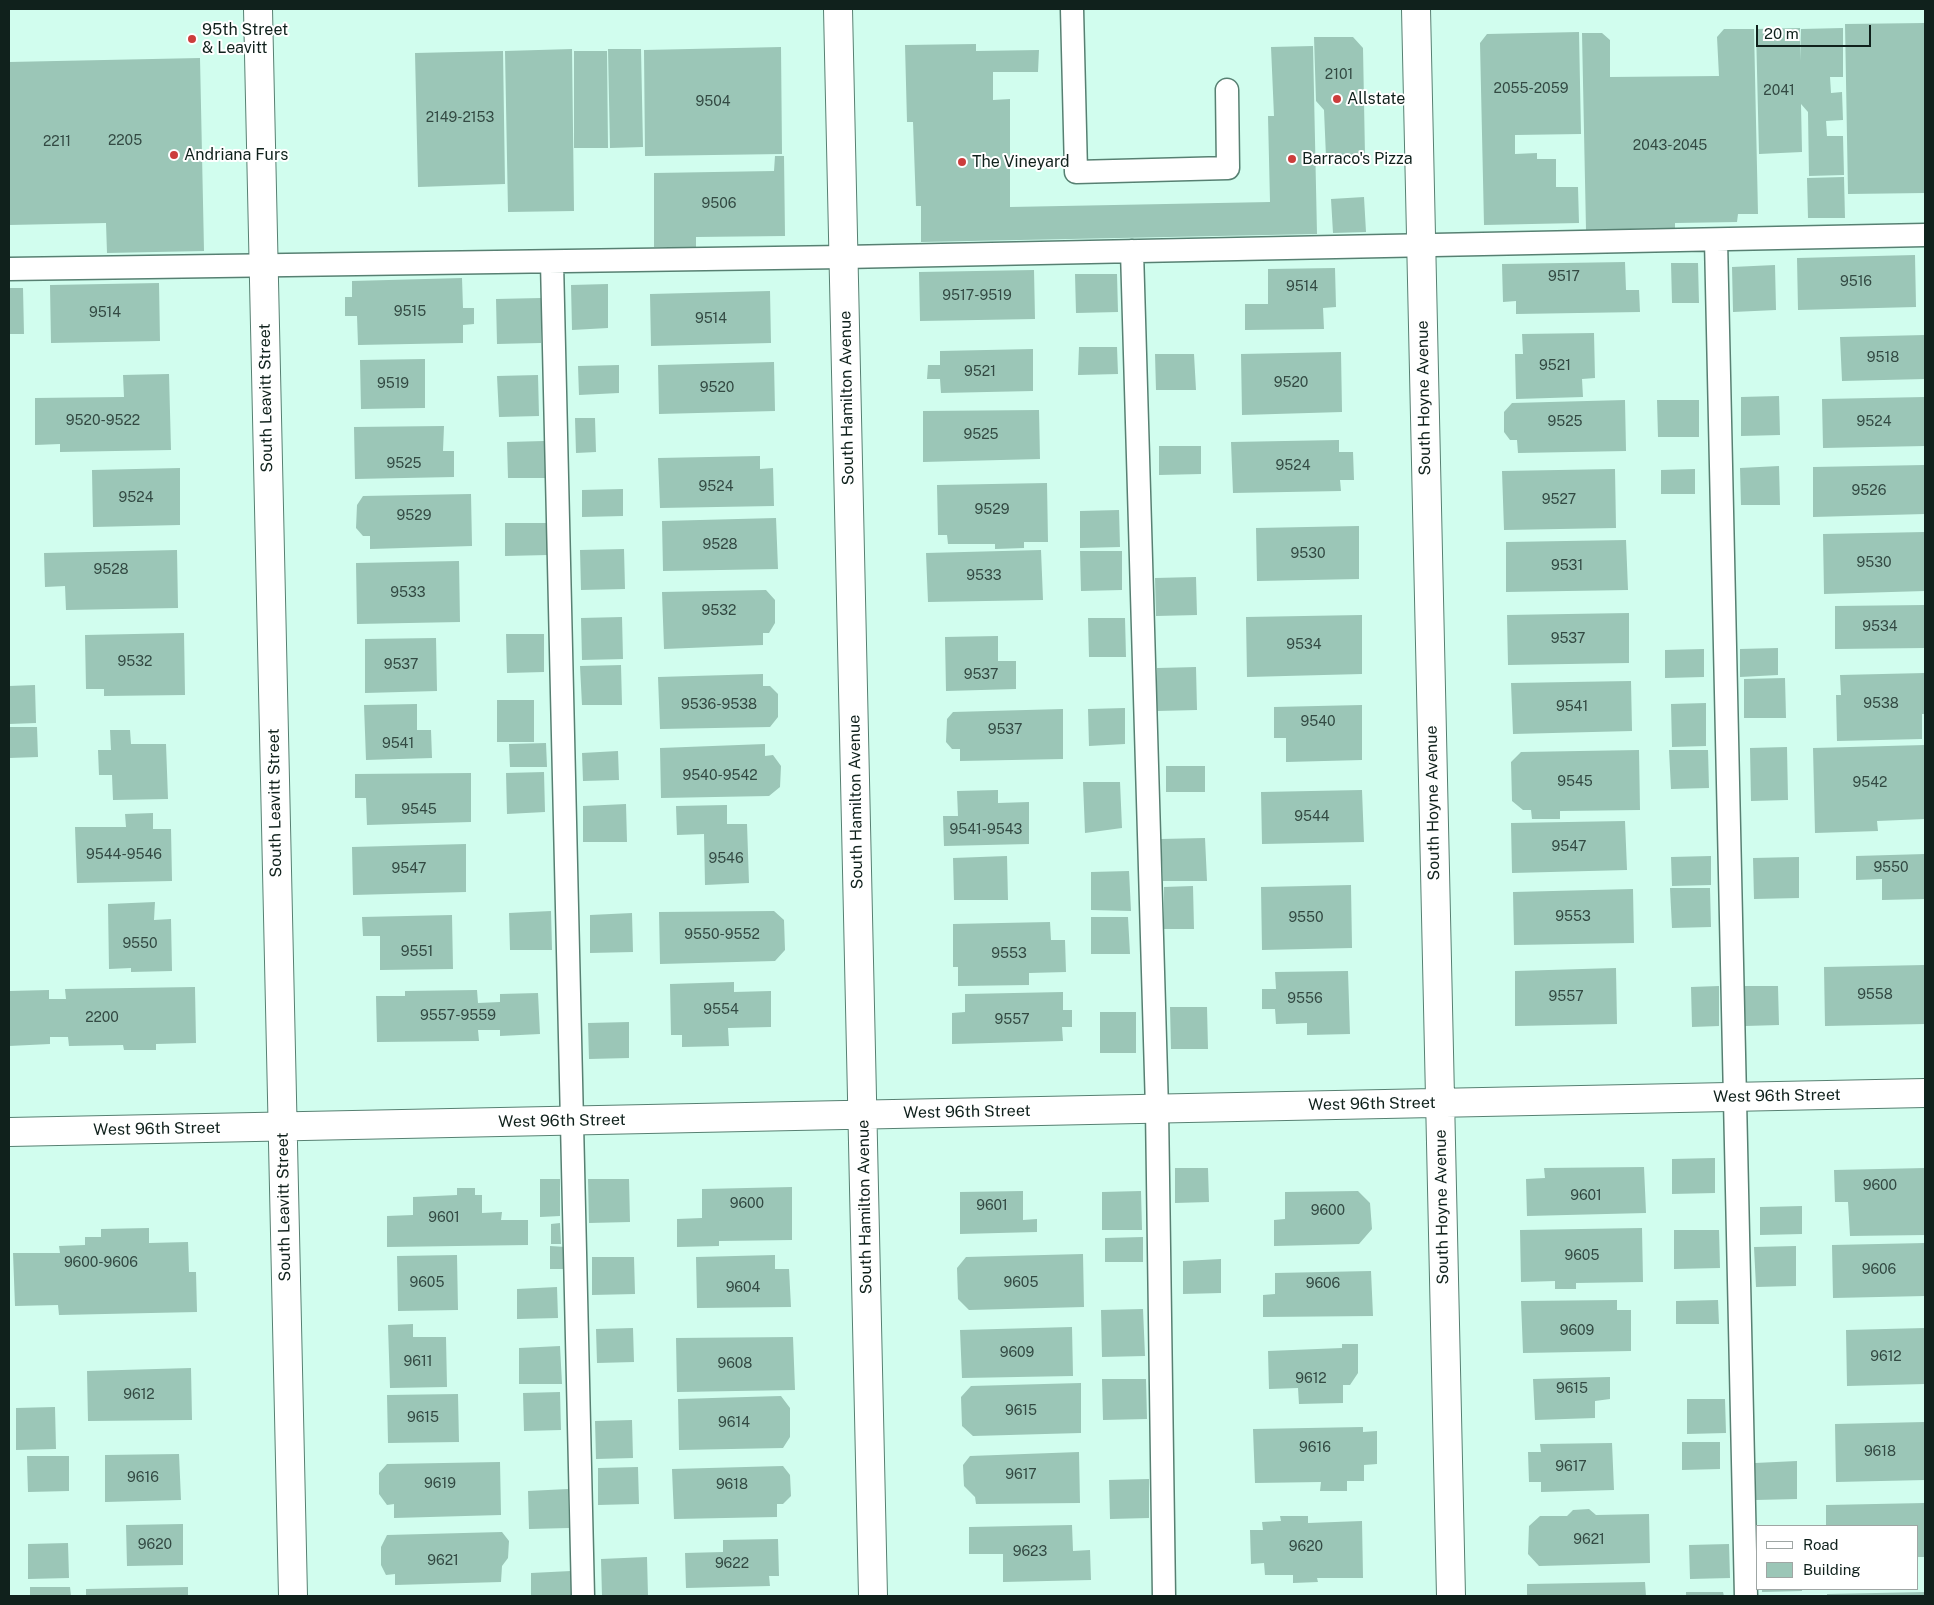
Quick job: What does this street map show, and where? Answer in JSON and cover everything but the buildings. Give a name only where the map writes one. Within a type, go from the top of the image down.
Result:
[{"type":"street","name":"South Leavitt Street","points":[[258,9],[293,1596]]},
{"type":"street","name":"South Hamilton Avenue","points":[[838,9],[873,1596]]},
{"type":"street","name":"South Hoyne Avenue","points":[[1416,9],[1451,1596]]},
{"type":"street","name":"West 96th Street","points":[[9,1132],[1925,1093]]},
{"type":"lane","points":[[1072,9],[1076,172],[1228,168],[1227,90]]},
{"type":"lane","points":[[9,269],[844,257],[1925,235]]},
{"type":"lane","points":[[1716,240],[1746,1596]]},
{"type":"lane","points":[[1132,251],[1157,1109],[1164,1596]]},
{"type":"lane","points":[[552,262],[582,1596]]},
{"type":"place","name":"95th Street & Leavitt","points":[[192,39]]},
{"type":"place","name":"Allstate","points":[[1337,99]]},
{"type":"place","name":"Andriana Furs","points":[[174,155]]},
{"type":"place","name":"Barraco's Pizza","points":[[1292,159]]},
{"type":"place","name":"The Vineyard","points":[[962,162]]}]
